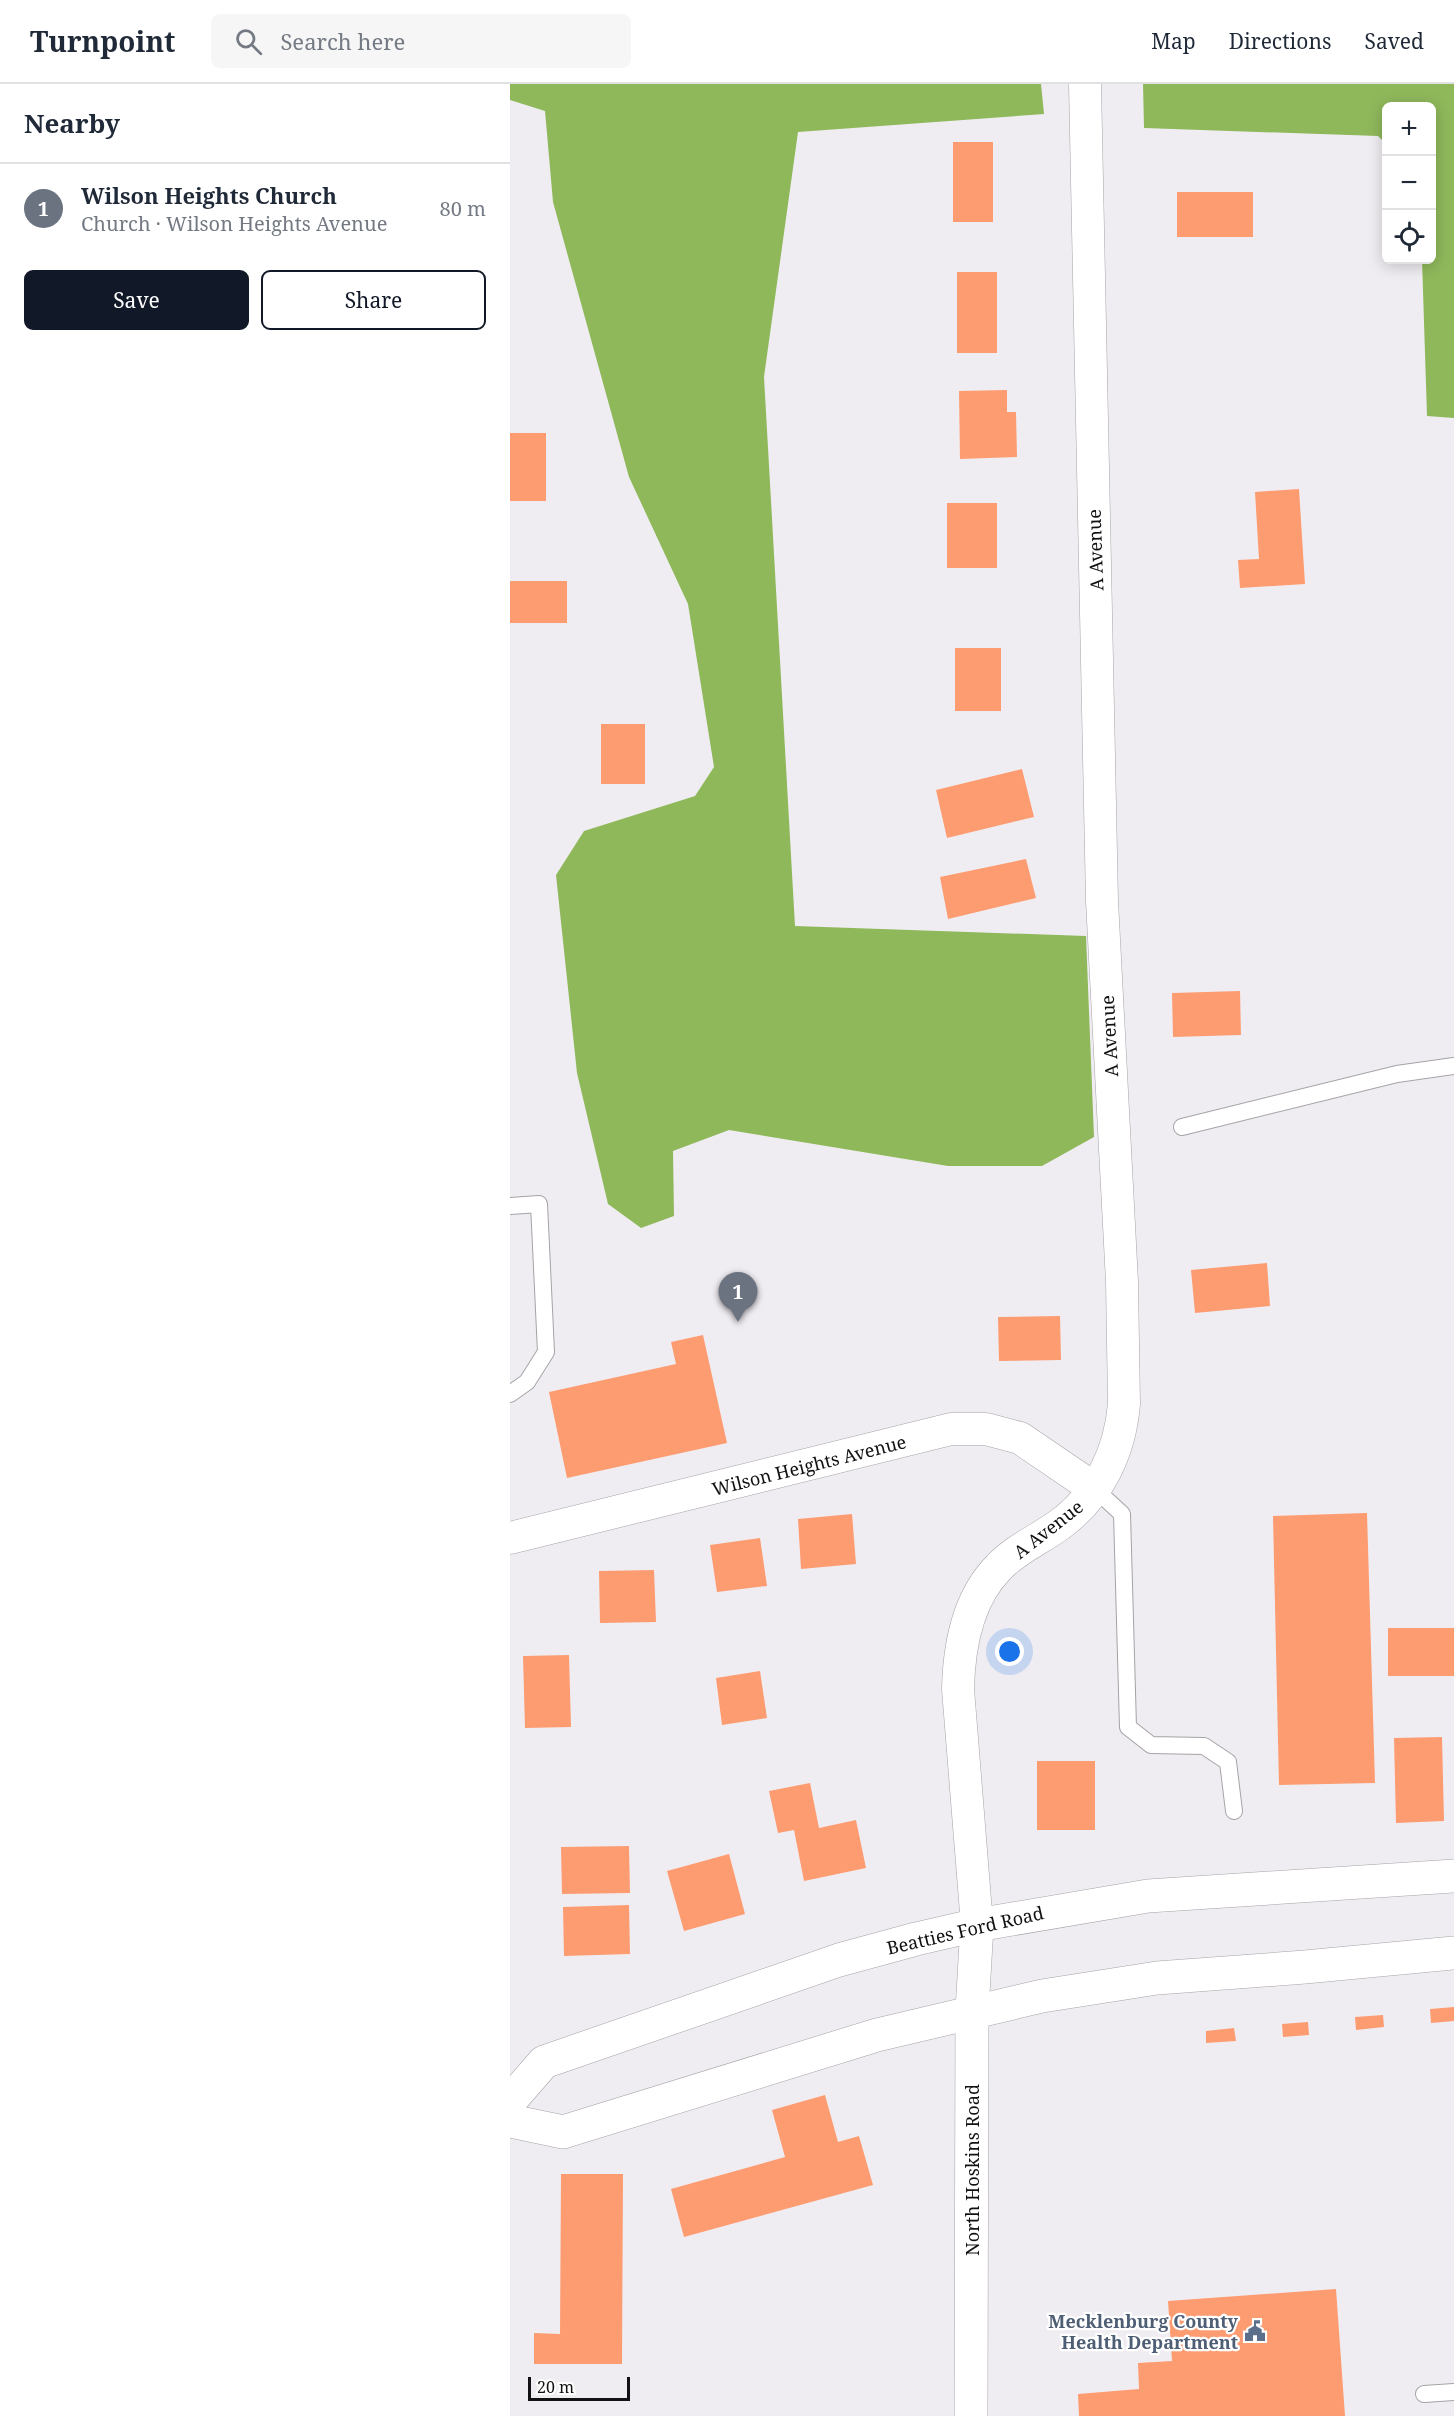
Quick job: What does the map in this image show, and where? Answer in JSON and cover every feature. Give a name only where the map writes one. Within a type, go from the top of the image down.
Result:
[{"type":"main road","name":"Beatties Ford Road","points":[[510,2101],[544,2062],[839,1960],[978,1925],[1148,1896],[1454,1876]]},
{"type":"main road","name":"North Hoskins Road","points":[[971,2416],[972,2011],[978,1925]]},
{"type":"main road","points":[[510,2121],[563,2132],[800,2057],[904,2028],[1042,1996],[1158,1978],[1305,1968],[1454,1953]]},
{"type":"street","name":"A Avenue","points":[[978,1925],[958,1689],[963,1635],[972,1609],[984,1586],[999,1567],[1059,1525],[1081,1506],[1095,1489],[1111,1462],[1122,1423],[1124,1404],[1122,1282],[1102,902],[1085,84]]},
{"type":"street","name":"Wilson Heights Avenue","points":[[510,1538],[951,1429],[986,1429],[1020,1438],[1095,1489]]},
{"type":"lane","points":[[1182,1127],[1397,1074],[1454,1066]]},
{"type":"lane","points":[[510,1206],[539,1204],[546,1352],[527,1382],[510,1394]]},
{"type":"lane","points":[[1095,1489],[1122,1514],[1128,1727],[1151,1745],[1204,1746],[1228,1762],[1234,1811]]},
{"type":"lane","points":[[1424,2394],[1454,2392]]},
{"type":"green space","points":[[510,84],[1041,84],[1044,114],[798,132],[764,377],[795,926],[1086,936],[1094,1137],[1042,1166],[948,1166],[729,1130],[673,1151],[674,1216],[641,1228],[608,1204],[577,1073],[556,875],[584,831],[695,796],[714,767],[688,604],[629,477],[553,202],[545,111],[510,100]]},
{"type":"green space","points":[[1143,84],[1454,84],[1454,418],[1427,416],[1422,264],[1436,264],[1436,102],[1382,102],[1382,140],[1378,136],[1144,128]]},
{"type":"building","points":[[953,142],[993,142],[993,222],[953,222]]},
{"type":"building","points":[[1177,192],[1253,192],[1253,237],[1177,237]]},
{"type":"building","points":[[957,272],[997,272],[997,353],[957,353]]},
{"type":"building","points":[[1007,390],[1007,412],[1016,412],[1017,457],[960,459],[959,391]]},
{"type":"building","points":[[510,433],[546,433],[546,501],[510,501]]},
{"type":"building","points":[[1299,489],[1305,584],[1240,588],[1238,560],[1259,559],[1255,492]]},
{"type":"building","points":[[947,503],[997,503],[997,568],[947,568]]},
{"type":"building","points":[[510,581],[567,581],[567,623],[510,623]]},
{"type":"building","points":[[955,648],[1001,648],[1001,711],[955,711]]},
{"type":"building","points":[[601,724],[645,724],[645,784],[601,784]]},
{"type":"building","points":[[1022,769],[1034,817],[947,838],[936,790]]},
{"type":"building","points":[[1026,859],[1036,898],[948,919],[940,877]]},
{"type":"building","points":[[1240,991],[1241,1035],[1173,1037],[1172,993]]},
{"type":"building","points":[[1267,1263],[1270,1306],[1195,1313],[1191,1270]]},
{"type":"building","points":[[1060,1316],[1061,1360],[999,1361],[998,1317]]},
{"type":"building","points":[[703,1335],[727,1443],[567,1478],[549,1392],[676,1364],[671,1342]]},
{"type":"building","points":[[1367,1513],[1375,1783],[1279,1785],[1273,1516]]},
{"type":"building","points":[[852,1514],[856,1564],[801,1569],[798,1519]]},
{"type":"building","points":[[760,1538],[767,1586],[717,1592],[710,1545]]},
{"type":"building","points":[[654,1570],[656,1622],[600,1623],[599,1571]]},
{"type":"building","points":[[1388,1628],[1454,1628],[1454,1676],[1388,1676]]},
{"type":"building","points":[[569,1655],[571,1727],[525,1728],[523,1656]]},
{"type":"building","points":[[760,1671],[767,1718],[722,1725],[716,1678]]},
{"type":"building","points":[[1442,1737],[1444,1821],[1396,1823],[1394,1738]]},
{"type":"building","points":[[1037,1761],[1095,1761],[1095,1830],[1037,1830]]},
{"type":"building","points":[[810,1783],[819,1828],[856,1820],[866,1868],[804,1881],[794,1830],[778,1833],[769,1791]]},
{"type":"building","points":[[629,1846],[630,1893],[562,1894],[561,1847]]},
{"type":"building","points":[[729,1854],[745,1914],[684,1931],[667,1871]]},
{"type":"building","points":[[629,1905],[630,1954],[564,1956],[563,1907]]},
{"type":"building","points":[[1454,2007],[1454,2021],[1431,2023],[1430,2009]]},
{"type":"building","points":[[1383,2015],[1384,2027],[1356,2030],[1355,2017]]},
{"type":"building","points":[[1308,2022],[1309,2035],[1283,2037],[1282,2024]]},
{"type":"building","points":[[1234,2028],[1236,2041],[1206,2043],[1206,2031]]},
{"type":"building","points":[[825,2095],[838,2142],[859,2136],[873,2185],[684,2237],[671,2189],[785,2157],[772,2110]]},
{"type":"building","points":[[561,2174],[623,2174],[622,2364],[534,2364],[534,2333],[560,2334]]},
{"type":"building","name":"Mecklenburg County Health Department","points":[[1336,2289],[1345,2416],[1079,2416],[1078,2394],[1139,2389],[1138,2363],[1172,2361],[1168,2301]]},
{"type":"place","name":"Wilson Heights Church","points":[[738,1322]]},
{"type":"place","name":"Mecklenburg County Health Department","points":[[1255,2331]]}]
